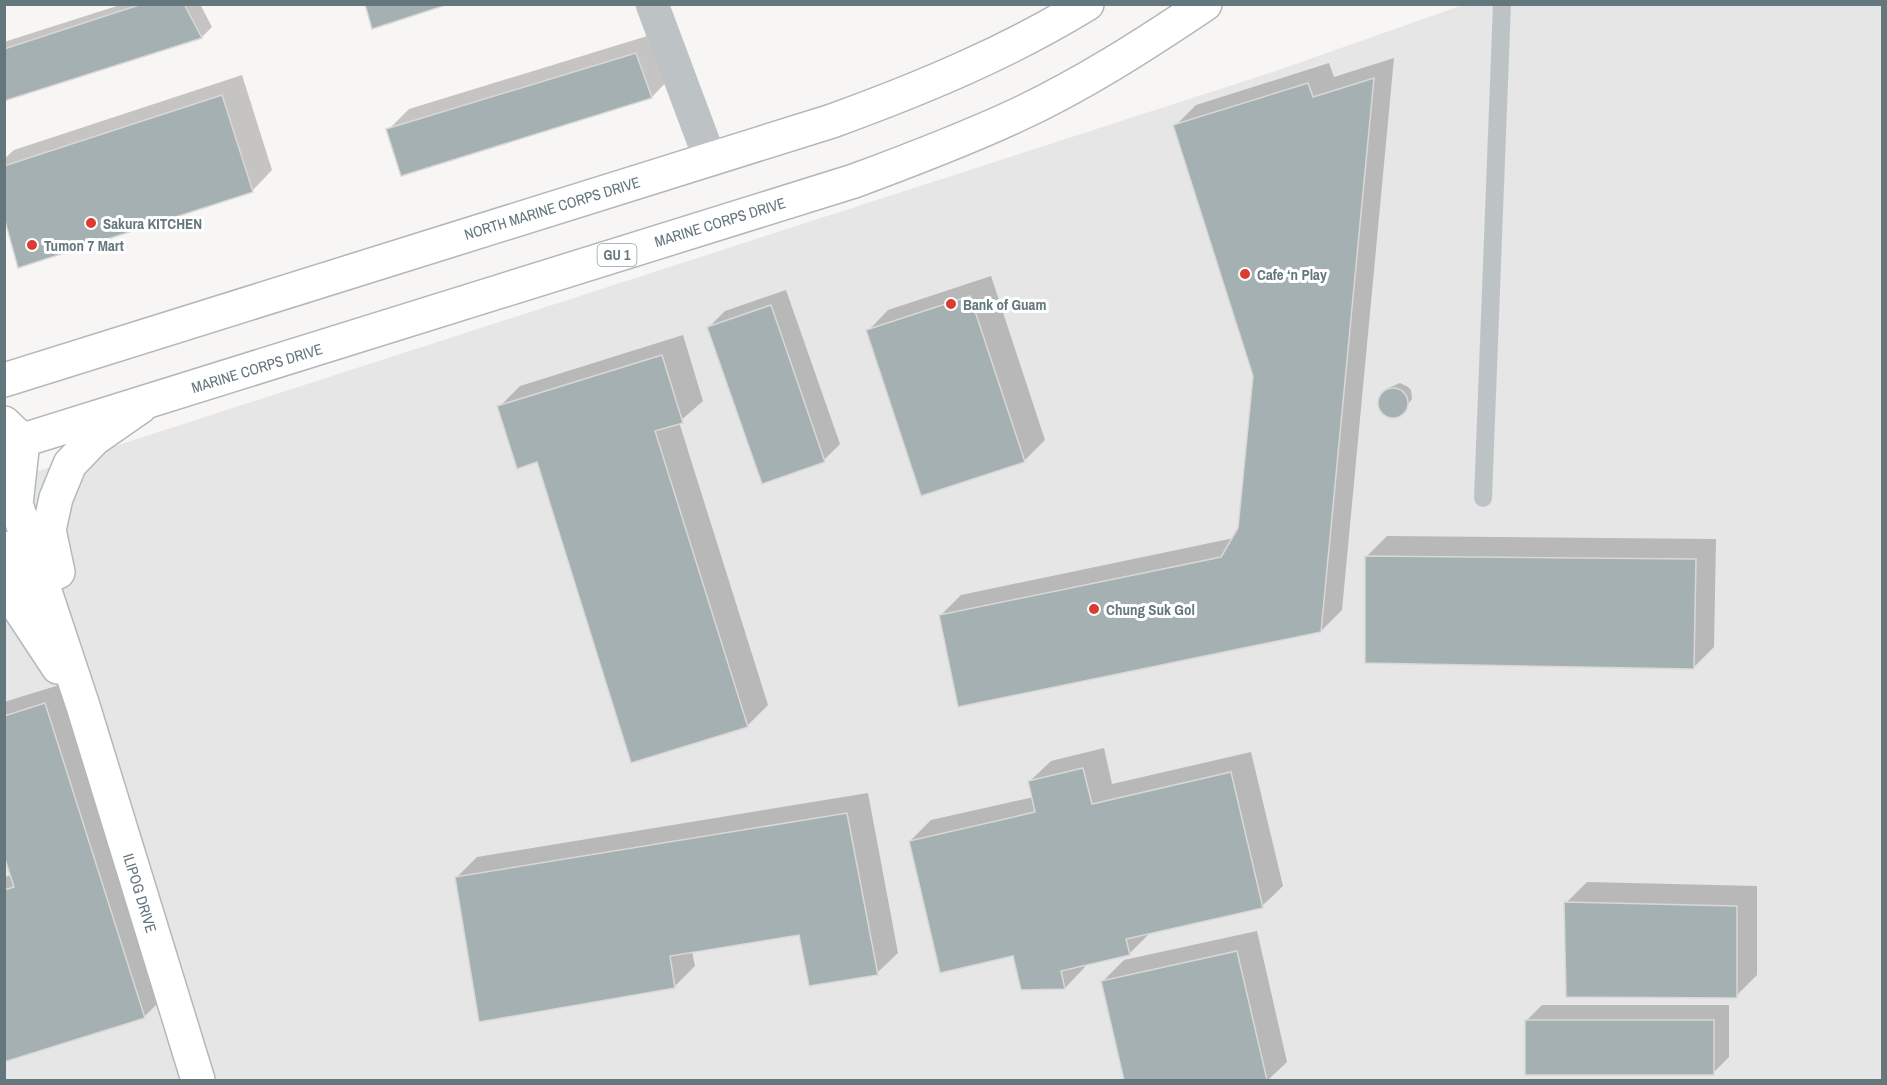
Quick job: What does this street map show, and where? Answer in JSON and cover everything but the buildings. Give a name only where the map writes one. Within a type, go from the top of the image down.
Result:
[{"type":"main road","name":"NORTH MARINE CORPS DRIVE","points":[[4,380],[832,121],[910,93],[988,58],[1058,22],[1087,4]]},
{"type":"main road","name":"MARINE CORPS DRIVE","points":[[11,437],[147,402],[864,177],[1016,116],[1090,77],[1205,4]]},
{"type":"main road","points":[[83,706],[49,530],[56,498],[70,464],[94,439],[147,402]]},
{"type":"main road","name":"ILIPOG DRIVE","points":[[11,437],[16,504],[83,706],[198,1080]]},
{"type":"main road","name":"ILIPOG DRIVE","points":[[4,548],[83,706]]},
{"type":"main road","points":[[4,585],[83,706]]},
{"type":"street","points":[[652,4],[710,159]]},
{"type":"lane","points":[[1483,498],[1502,4]]},
{"type":"shaded area","points":[[1463,5],[1882,5],[1882,1080],[5,1080],[4,482],[1273,72]]},
{"type":"place","name":"Sakura KITCHEN","points":[[91,223]]},
{"type":"place","name":"Tumon 7 Mart","points":[[32,245]]},
{"type":"place","name":"Cafe ‘n Play","points":[[1245,274]]},
{"type":"place","name":"Bank of Guam","points":[[951,304]]},
{"type":"place","name":"Chung Suk Gol","points":[[1094,609]]}]
